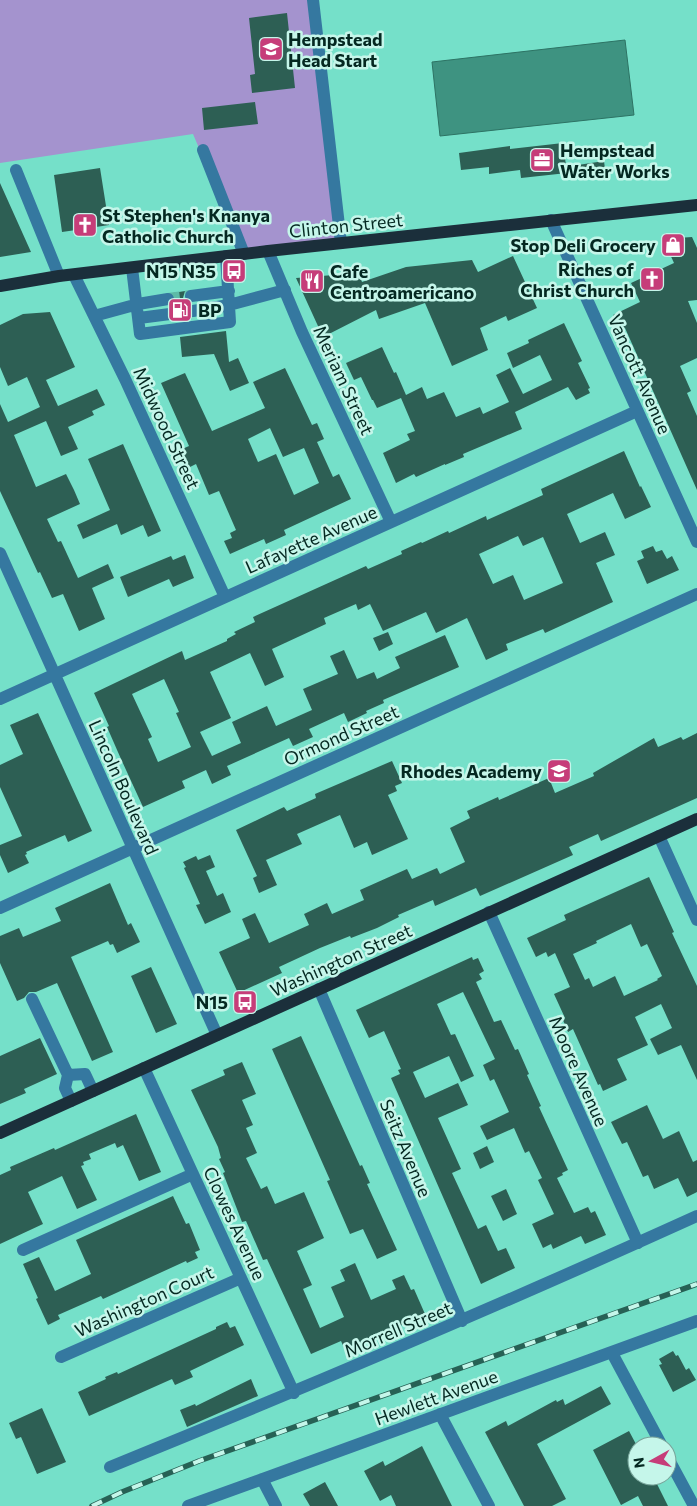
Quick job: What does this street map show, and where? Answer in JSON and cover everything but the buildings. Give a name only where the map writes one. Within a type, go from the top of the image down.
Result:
[{"type":"main road","name":"Clinton Street","points":[[0,286],[59,276],[268,251],[697,204]]},
{"type":"main road","name":"Washington Street","points":[[0,1133],[697,819]]},
{"type":"street","points":[[313,0],[341,243]]},
{"type":"street","points":[[203,150],[244,254]]},
{"type":"street","points":[[16,170],[59,276]]},
{"type":"street","name":"Vancott Avenue","points":[[551,220],[697,542]]},
{"type":"street","name":"Meriam Street","points":[[268,251],[304,337],[391,522]]},
{"type":"street","points":[[132,268],[138,304],[140,334],[230,322],[226,256]]},
{"type":"street","name":"Midwood Street","points":[[74,275],[125,379],[225,597]]},
{"type":"street","points":[[192,311],[229,305],[285,290]]},
{"type":"street","points":[[191,296],[229,291]]},
{"type":"street","points":[[94,316],[138,304],[168,299]]},
{"type":"street","points":[[139,318],[170,314]]},
{"type":"street","name":"Lafayette Avenue","points":[[0,699],[637,411]]},
{"type":"street","name":"Lincoln Boulevard","points":[[0,552],[218,1035]]},
{"type":"street","name":"Ormond Street","points":[[0,908],[697,594]]},
{"type":"street","points":[[659,836],[697,920]]},
{"type":"street","name":"Moore Avenue","points":[[489,912],[638,1243]]},
{"type":"street","name":"Seitz Avenue","points":[[319,989],[462,1321]]},
{"type":"street","points":[[32,999],[68,1074],[65,1088],[71,1101]]},
{"type":"street","name":"Clowes Avenue","points":[[144,1068],[294,1392]]},
{"type":"street","points":[[68,1074],[85,1074],[93,1091]]},
{"type":"street","points":[[23,1250],[193,1174]]},
{"type":"street","name":"Morrell Street","points":[[110,1467],[462,1321],[697,1216]]},
{"type":"street","name":"Washington Court","points":[[61,1357],[241,1278]]},
{"type":"street","name":"Hewlett Avenue","points":[[188,1506],[697,1321]]},
{"type":"street","points":[[612,1353],[657,1436]]},
{"type":"street","points":[[440,1414],[488,1506]]},
{"type":"street","points":[[677,1475],[694,1506]]},
{"type":"street","points":[[262,1479],[276,1506]]},
{"type":"shaded area","points":[[0,0],[313,0],[341,243],[244,254],[193,134],[0,163]]},
{"type":"water","points":[[625,40],[634,115],[440,136],[432,62]]},
{"type":"tunnel","points":[[168,299],[191,296]]},
{"type":"tunnel","points":[[170,314],[193,311]]},
{"type":"railway","points":[[92,1506],[199,1461],[697,1284]]},
{"type":"place","name":"Hempstead Head Start","points":[[271,49]]},
{"type":"place","name":"Hempstead Water Works","points":[[542,160]]},
{"type":"place","name":"St Stephen's Knanya Catholic Church","points":[[85,225]]},
{"type":"place","name":"Stop Deli Grocery","points":[[673,245]]},
{"type":"place","name":"N15 N35","points":[[234,271]]},
{"type":"place","name":"Riches of Christ Church","points":[[652,279]]},
{"type":"place","name":"Cafe Centroamericano","points":[[312,281]]},
{"type":"place","name":"BP","points":[[180,310]]},
{"type":"place","name":"Rhodes Academy","points":[[559,771]]},
{"type":"place","name":"N15","points":[[245,1002]]}]
